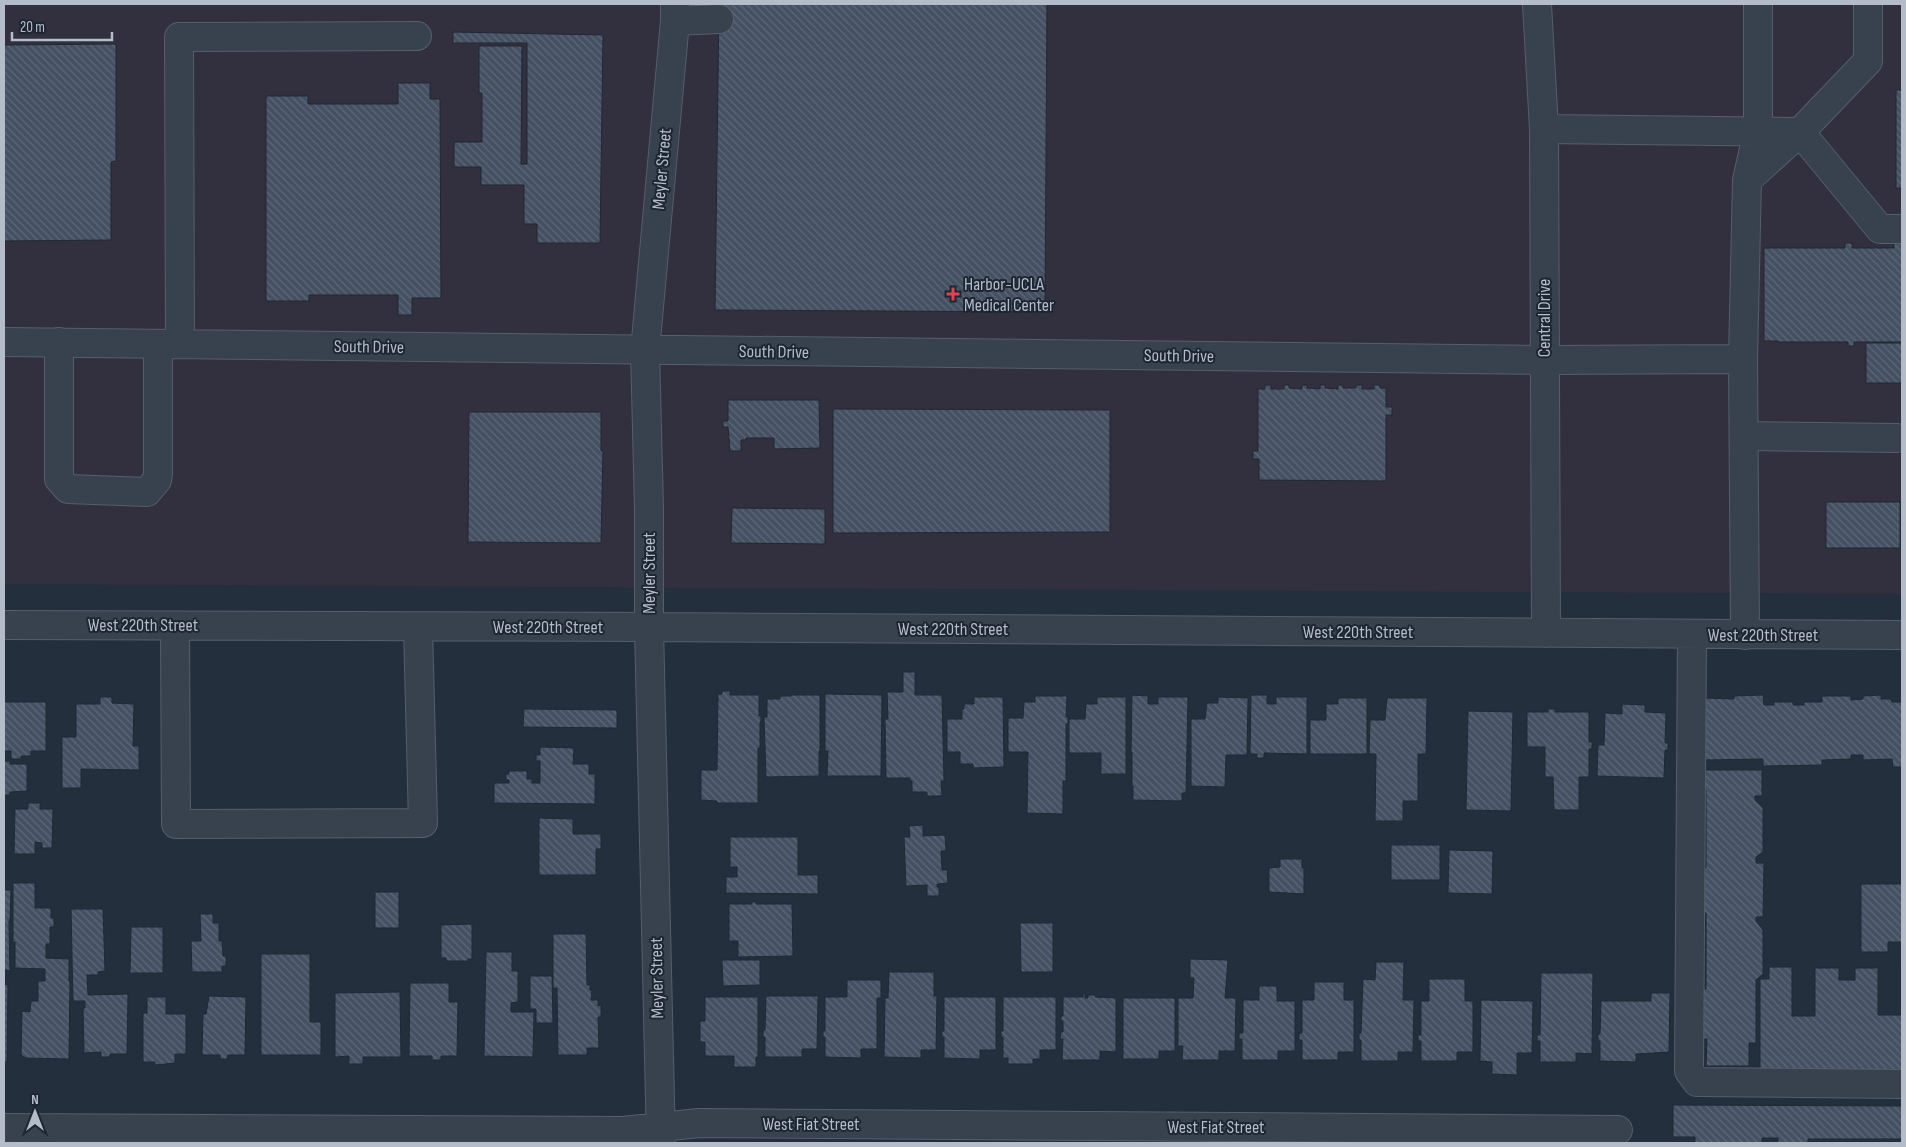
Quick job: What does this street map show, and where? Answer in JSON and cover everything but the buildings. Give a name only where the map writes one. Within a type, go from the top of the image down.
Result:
[{"type":"street","name":"Central Drive","points":[[1537,4],[1544,129],[1546,633]]},
{"type":"street","points":[[1745,634],[1743,358],[1747,180],[1758,132],[1758,4]]},
{"type":"street","points":[[1747,180],[1800,132],[1868,61],[1868,4]]},
{"type":"street","points":[[676,13],[719,18]]},
{"type":"street","name":"Meyler Street","points":[[661,1135],[648,627],[645,351],[676,13]]},
{"type":"street","points":[[59,342],[59,479],[68,489],[147,492],[157,480],[158,474],[169,344],[179,38],[417,36]]},
{"type":"street","points":[[1544,129],[1800,132]]},
{"type":"street","points":[[1800,132],[1880,229],[1902,229]]},
{"type":"street","name":"South Drive","points":[[4,342],[645,351],[1544,360],[1743,358]]},
{"type":"street","points":[[1744,436],[1897,438]]},
{"type":"street","name":"West 220th Street","points":[[4,625],[1902,635]]},
{"type":"street","points":[[175,626],[176,824],[423,823],[418,627]]},
{"type":"street","points":[[1692,634],[1689,1071],[1697,1082],[1902,1084]]},
{"type":"street","name":"West Fiat Street","points":[[4,1128],[623,1131],[661,1135],[709,1123],[1618,1130]]},
{"type":"shaded area","name":"Harbor-UCLA Medical Center","points":[[4,4],[1902,4],[1902,594],[4,584]]},
{"type":"place","name":"Harbor-UCLA Medical Center","points":[[953,294]]}]
